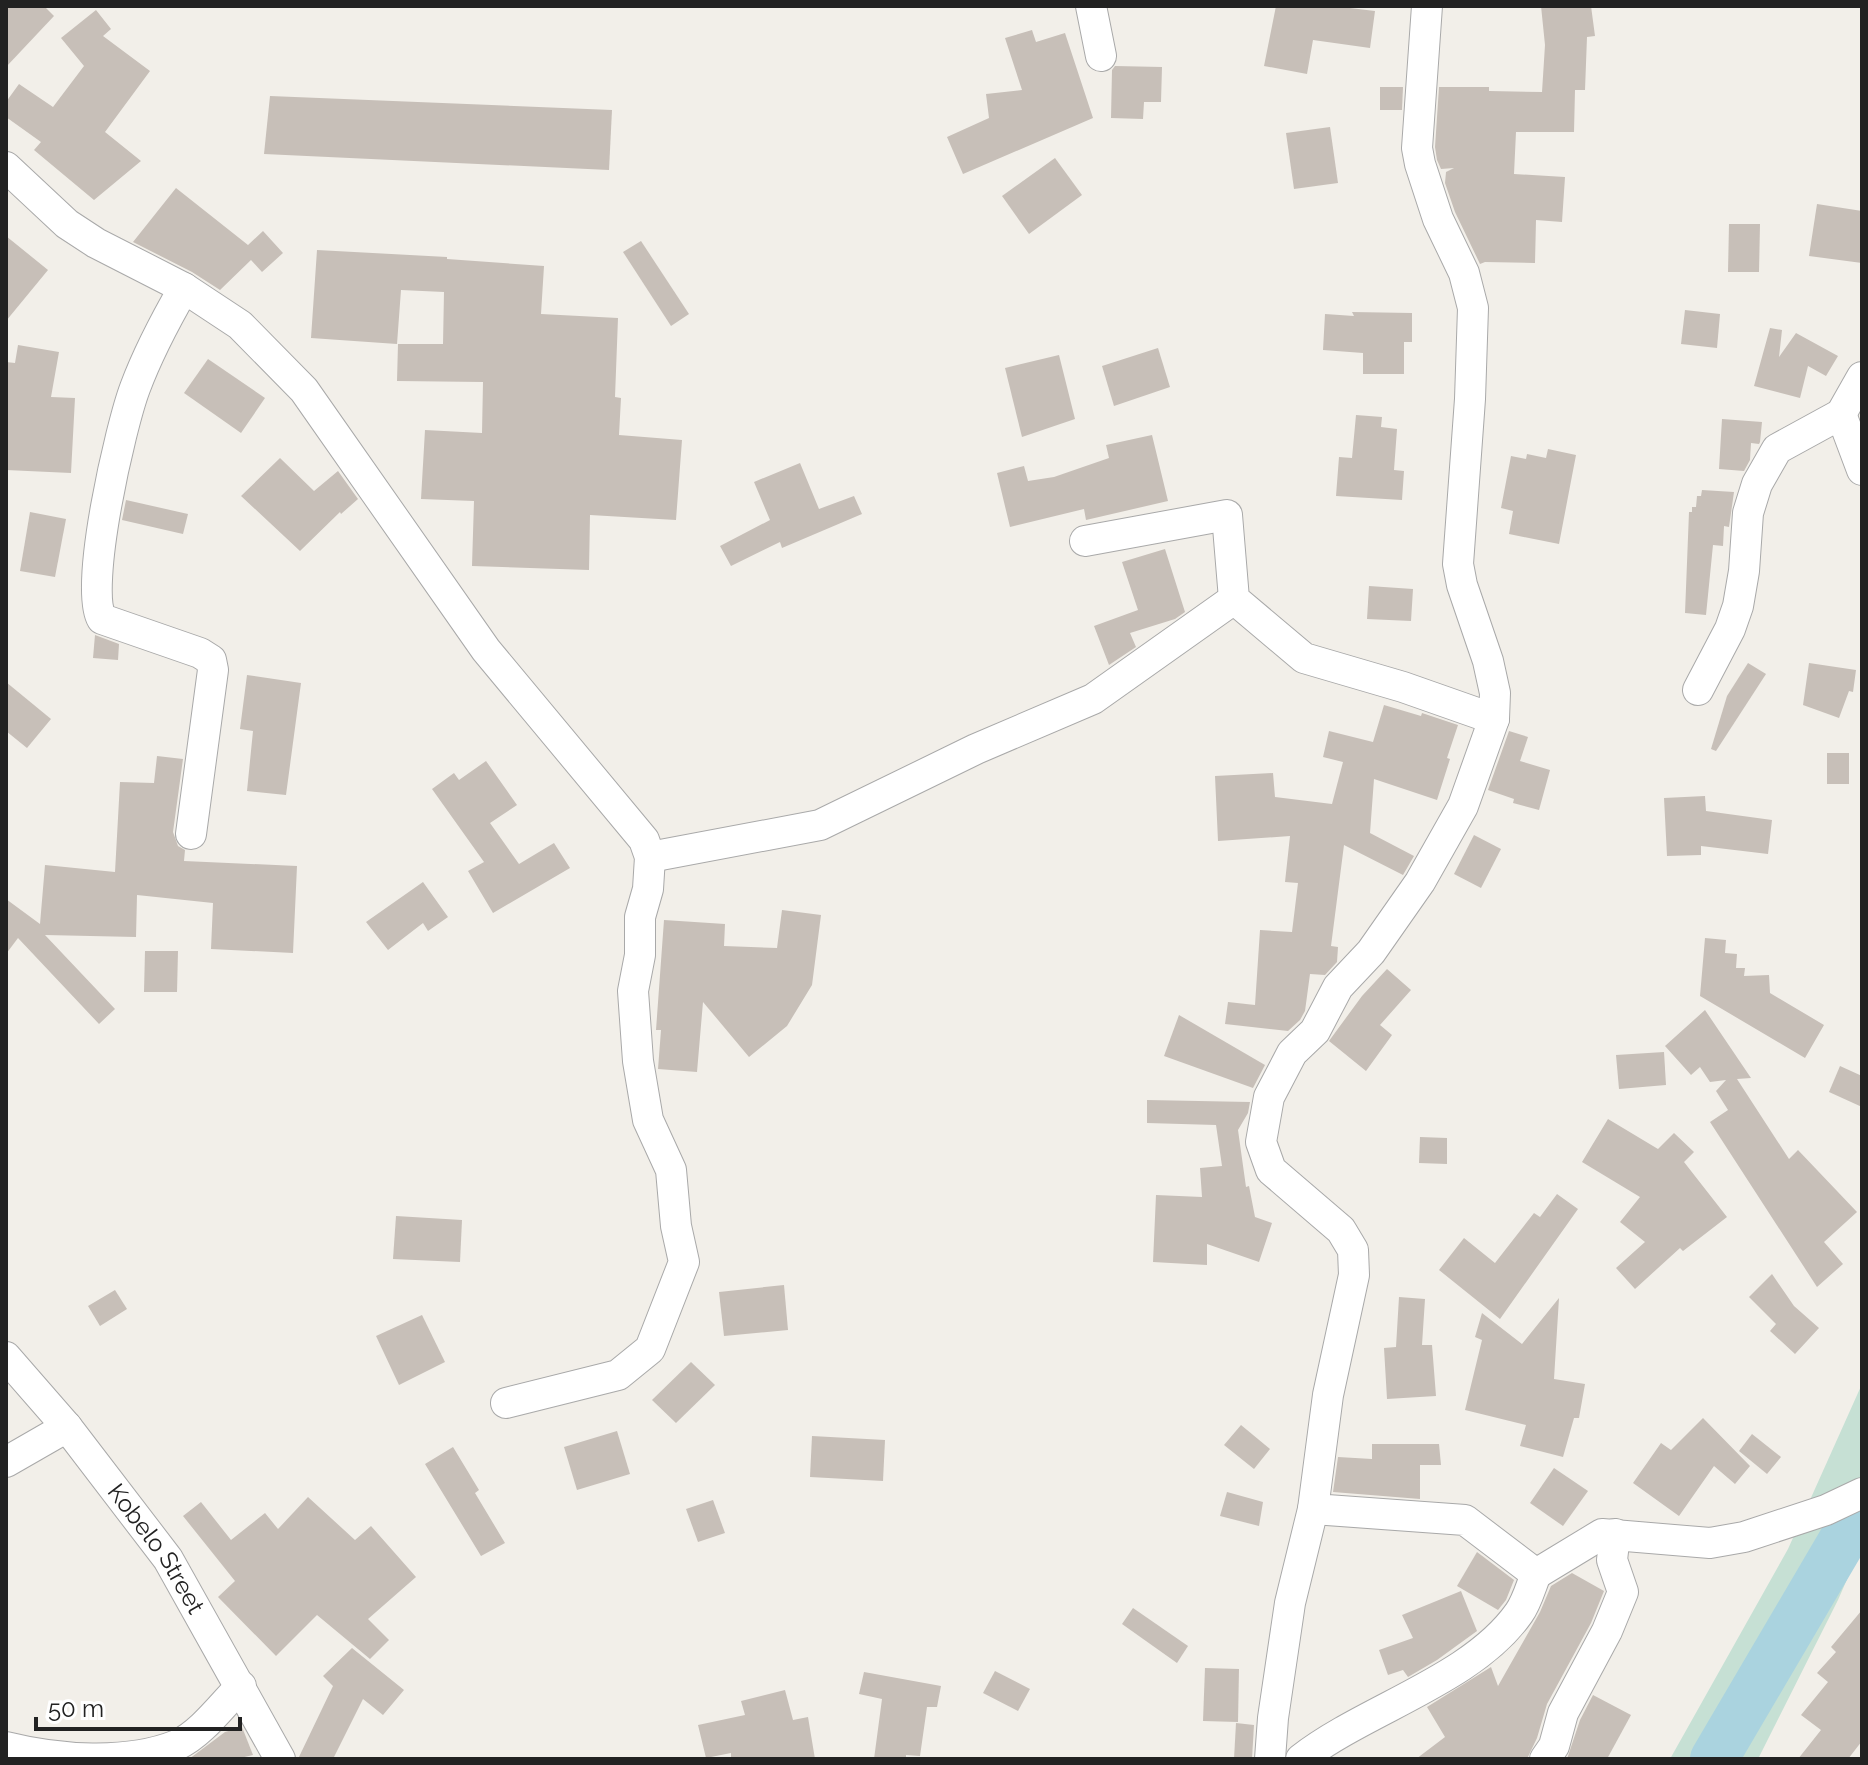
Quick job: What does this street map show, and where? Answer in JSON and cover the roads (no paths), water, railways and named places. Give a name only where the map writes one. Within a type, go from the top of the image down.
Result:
[{"type":"street","points":[[1091,6],[1101,56]]},
{"type":"street","points":[[1270,1759],[1290,1603],[1313,1509],[1328,1395],[1354,1275],[1353,1250],[1341,1230],[1271,1170],[1261,1142],[1269,1097],[1292,1053],[1315,1031],[1338,987],[1371,952],[1420,882],[1463,806],[1494,719],[1495,693],[1488,661],[1458,564],[1473,308],[1464,273],[1427,192],[1417,148],[1427,6]]},
{"type":"street","points":[[6,167],[67,224],[96,243],[184,288],[240,325],[304,390],[486,650],[644,840],[650,857],[648,889],[640,917],[640,955],[633,991],[638,1061],[648,1120],[671,1170],[676,1226],[684,1262],[650,1349],[618,1375],[506,1403]]},
{"type":"street","points":[[184,288],[153,342],[133,393],[113,470],[100,547],[97,603],[102,619],[200,653],[211,660],[213,670],[191,834]]},
{"type":"street","points":[[1698,690],[1730,629],[1738,606],[1748,513],[1757,484],[1777,449],[1841,414],[1862,377]]},
{"type":"street","points":[[1841,414],[1862,470]]},
{"type":"street","points":[[1085,541],[1227,515],[1234,599],[1304,658],[1403,687],[1494,719]]},
{"type":"street","points":[[650,857],[820,825],[976,749],[1093,699],[1234,599]]},
{"type":"street","name":"Kobelo Street","points":[[6,1357],[67,1427],[168,1559],[280,1759]]},
{"type":"street","points":[[6,1462],[67,1427]]},
{"type":"street","points":[[1301,1759],[1324,1741],[1365,1717],[1411,1697],[1488,1646],[1520,1613],[1536,1574],[1602,1534],[1710,1543],[1744,1537],[1826,1510],[1862,1493]]},
{"type":"street","points":[[1313,1509],[1465,1520],[1536,1574]]},
{"type":"street","points":[[1545,1759],[1554,1746],[1563,1713],[1607,1631],[1623,1592],[1612,1560],[1615,1534]]},
{"type":"street","points":[[6,1747],[73,1759],[143,1757],[179,1745],[205,1724],[241,1686]]},
{"type":"waterway","points":[[1714,1759],[1862,1507]]}]
